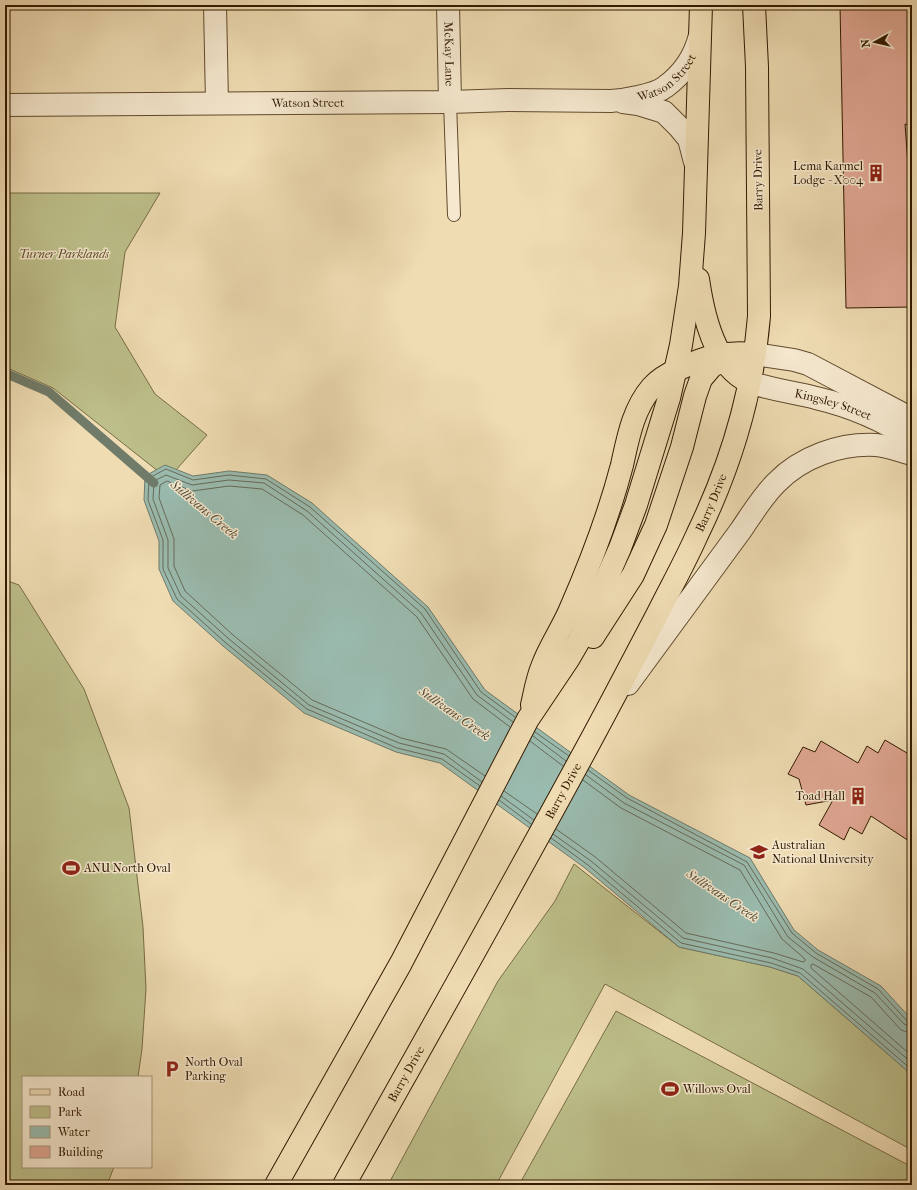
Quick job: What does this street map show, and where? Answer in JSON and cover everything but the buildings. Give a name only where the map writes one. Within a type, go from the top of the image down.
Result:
[{"type":"main road","points":[[676,370],[690,286],[694,233],[701,5]]},
{"type":"main road","name":"Barry Drive","points":[[344,1185],[604,718],[704,521],[723,475],[749,382],[755,354],[759,298],[757,67],[754,5]]},
{"type":"main road","points":[[694,233],[696,269],[702,302],[713,339],[722,357],[738,376],[749,382]]},
{"type":"main road","points":[[528,719],[542,666],[568,614],[598,544],[609,512],[631,427],[643,400],[657,382],[676,370],[703,358],[755,354]]},
{"type":"main road","points":[[276,1185],[401,963],[528,719],[590,641],[633,575],[643,556],[658,519],[682,447],[695,396],[701,379],[722,357]]},
{"type":"street","points":[[215,5],[217,103]]},
{"type":"street","name":"McKay Lane","points":[[448,5],[450,102]]},
{"type":"street","name":"Watson Street","points":[[5,105],[626,100],[664,88],[679,75],[693,56],[697,47],[701,29]]},
{"type":"street","name":"Watson Street","points":[[612,101],[638,104],[664,112],[689,139],[696,166]]},
{"type":"street","name":"Kingsley Street","points":[[755,354],[794,360],[808,364],[912,419]]},
{"type":"street","name":"Kingsley Street","points":[[749,382],[758,386],[817,398],[847,407],[884,423],[912,439]]},
{"type":"street","points":[[604,718],[756,508],[784,476],[810,459],[831,451],[849,447],[888,447],[912,454]]},
{"type":"lane","points":[[450,102],[454,215]]},
{"type":"green space","name":"Turner Parklands","points":[[5,193],[160,193],[125,252],[115,327],[155,394],[207,435],[168,479],[53,388],[5,367]]},
{"type":"green space","name":"ANU North Oval","points":[[5,580],[19,585],[84,689],[129,808],[143,927],[146,989],[142,1049],[138,1076],[22,1076],[22,1168],[114,1168],[107,1185],[5,1185]]},
{"type":"green space","points":[[574,864],[679,947],[770,967],[798,976],[912,1075],[912,1150],[605,984],[496,1185],[388,1185],[498,981],[555,901]]},
{"type":"green space","name":"Willows Oval","points":[[616,1011],[912,1167],[912,1185],[519,1185]]},
{"type":"water","points":[[165,465],[193,476],[229,471],[267,475],[312,503],[428,607],[485,690],[629,795],[750,858],[794,930],[818,950],[881,986],[912,1020],[912,1075],[798,976],[770,967],[679,947],[585,868],[440,763],[396,752],[304,713],[223,646],[173,601],[159,569],[159,541],[144,500],[145,476]]},
{"type":"waterway","name":"Sullivans Creek","points":[[5,373],[49,392],[154,483]]},
{"type":"place","name":"Lema Karmel Lodge - X004","points":[[876,173]]},
{"type":"place","name":"Toad Hall","points":[[858,796]]},
{"type":"place","name":"Australian National University","points":[[759,852]]},
{"type":"place","name":"ANU North Oval","points":[[71,868]]},
{"type":"place","name":"North Oval Parking","points":[[172,1069]]},
{"type":"place","name":"Willows Oval","points":[[670,1089]]}]
